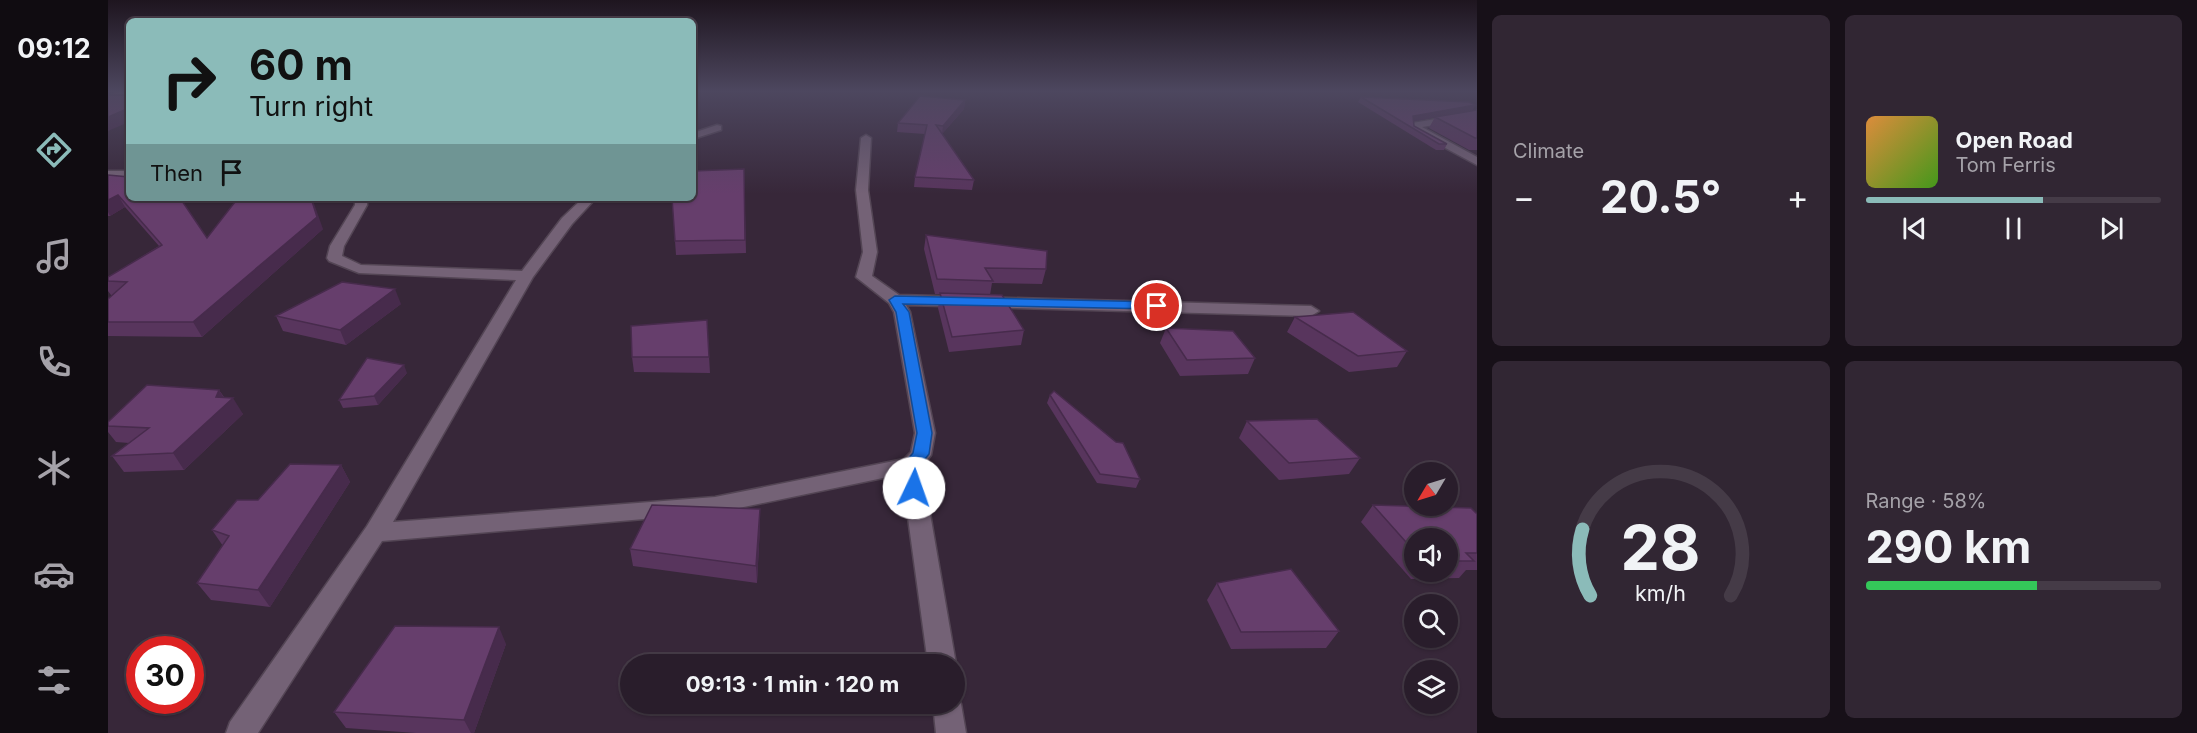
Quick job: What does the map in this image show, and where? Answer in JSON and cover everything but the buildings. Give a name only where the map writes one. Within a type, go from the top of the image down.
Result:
[{"type":"street","points":[[1416,125],[1417,130],[1477,162]]},
{"type":"street","points":[[696,135],[717,128]]},
{"type":"street","points":[[375,532],[715,505],[875,475],[911,465],[921,454],[925,433],[903,312],[895,300],[864,277],[870,252],[862,190],[866,138]]},
{"type":"street","points":[[108,175],[126,175]]},
{"type":"street","points":[[361,201],[334,258],[342,263],[359,269],[526,276]]},
{"type":"street","points":[[241,733],[375,532],[526,276],[567,221],[587,201]]},
{"type":"street","points":[[895,300],[1311,311]]},
{"type":"street","points":[[911,465],[940,654]]},
{"type":"street","points":[[948,714],[951,733]]},
{"type":"route","points":[[914,488],[911,465],[921,454],[925,433],[903,312],[895,300],[979,300],[1157,306]]}]
